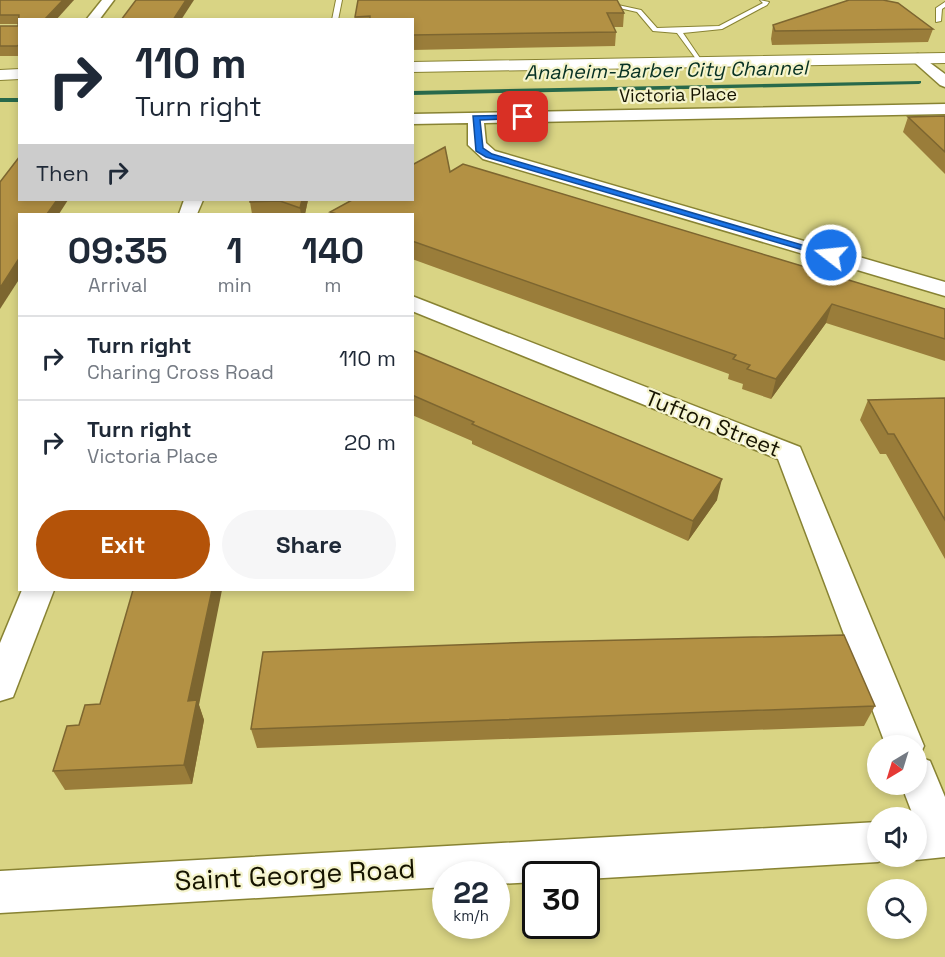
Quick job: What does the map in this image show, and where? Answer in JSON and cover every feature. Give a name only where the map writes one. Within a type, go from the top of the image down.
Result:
[{"type":"street","points":[[94,18],[108,0]]},
{"type":"street","points":[[918,58],[945,82]]},
{"type":"street","points":[[414,67],[945,58]]},
{"type":"street","points":[[0,75],[18,74]]},
{"type":"street","name":"Victoria Place","points":[[414,119],[945,110]]},
{"type":"street","points":[[476,118],[477,145],[489,155],[945,289]]},
{"type":"street","name":"Tufton Street","points":[[414,304],[790,453],[901,735]]},
{"type":"street","points":[[0,686],[38,591]]},
{"type":"street","points":[[920,795],[929,839]]},
{"type":"street","name":"Saint George Road","points":[[0,892],[867,843]]},
{"type":"lane","points":[[335,18],[339,0]]},
{"type":"lane","points":[[587,0],[639,11],[655,30],[679,31],[720,28],[765,4],[766,2],[762,0]]},
{"type":"lane","points":[[938,21],[939,8],[945,4]]},
{"type":"lane","points":[[679,31],[699,61]]},
{"type":"building","points":[[0,0],[63,0],[46,18],[0,15]]},
{"type":"building","points":[[136,0],[186,0],[174,18],[122,18]]},
{"type":"building","points":[[358,0],[617,0],[624,13],[607,13],[616,32],[414,35],[414,18],[355,17]]},
{"type":"building","points":[[849,0],[883,0],[898,3],[933,29],[775,31],[773,25]]},
{"type":"building","points":[[0,26],[18,26],[18,45],[0,46]]},
{"type":"building","points":[[945,116],[945,152],[908,117]]},
{"type":"building","points":[[445,147],[450,172],[463,164],[945,309],[945,339],[832,304],[776,379],[747,369],[750,365],[733,359],[736,355],[414,242],[414,213],[330,212],[350,201],[414,201],[414,164]]},
{"type":"building","points":[[18,159],[18,201],[56,201],[48,213],[18,213],[18,260],[0,288],[0,182]]},
{"type":"building","points":[[280,201],[302,201],[300,208]]},
{"type":"building","points":[[414,351],[722,479],[693,521],[472,424],[474,422],[414,396]]},
{"type":"building","points":[[945,398],[945,520],[894,434],[888,434],[868,400]]},
{"type":"building","points":[[133,591],[212,591],[188,701],[197,700],[184,765],[53,771],[67,726],[79,725],[85,705],[100,704]]},
{"type":"building","points":[[844,635],[875,706],[251,729],[263,652],[539,642]]},
{"type":"waterway","name":"Anaheim-Barber City Channel","points":[[414,93],[919,82]]},
{"type":"waterway","name":"Anaheim-Barber City Channel","points":[[0,100],[18,100]]},
{"type":"route","points":[[523,117],[476,118],[478,149],[489,155],[831,255]]}]
